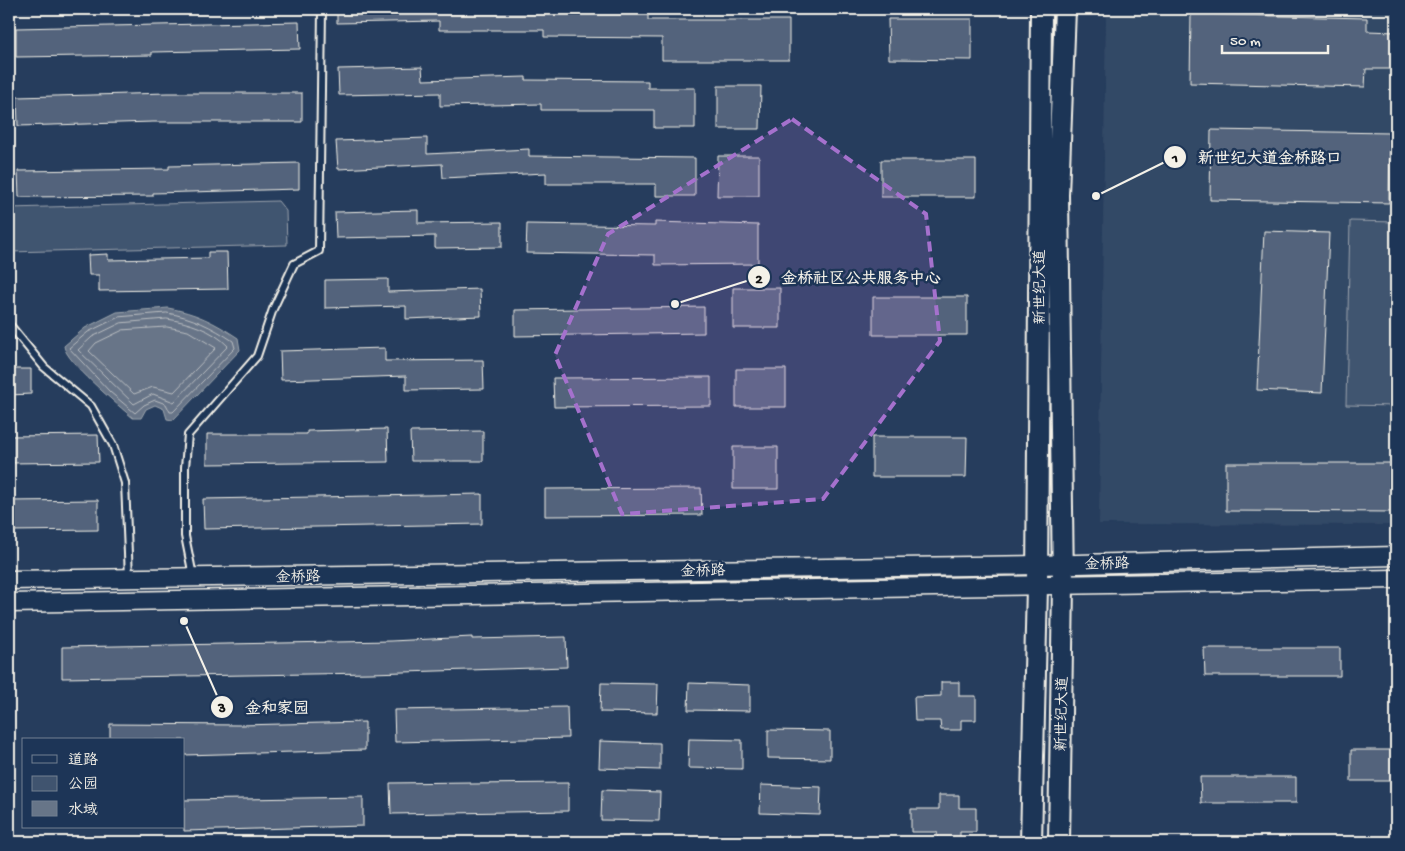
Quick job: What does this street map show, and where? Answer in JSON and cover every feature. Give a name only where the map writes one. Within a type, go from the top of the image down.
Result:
[{"type":"main road","name":"新世纪大道","points":[[1030,842],[1037,586],[1041,9]]},
{"type":"main road","name":"新世纪大道","points":[[1059,842],[1063,564],[1058,195],[1065,9]]},
{"type":"street","name":"金桥路","points":[[9,580],[1063,564],[1396,556]]},
{"type":"street","name":"金桥路","points":[[9,603],[1396,579]]},
{"type":"lane","points":[[193,578],[185,536],[185,467],[188,435],[257,356],[273,310],[294,264],[319,251],[322,9]]},
{"type":"lane","points":[[9,324],[44,366],[91,406],[113,444],[125,483],[129,578]]},
{"type":"highlighted area","points":[[792,119],[926,214],[940,341],[823,499],[622,514],[555,355],[608,234]]},
{"type":"shaded area","points":[[1106,9],[1396,9],[1396,525],[1099,524]]},
{"type":"green space","points":[[278,201],[286,211],[287,245],[9,252],[9,208]]},
{"type":"green space","points":[[1350,221],[1396,222],[1396,406],[1346,405]]},
{"type":"water","points":[[168,308],[196,315],[221,327],[238,338],[240,350],[173,420],[167,419],[164,409],[155,405],[146,409],[141,418],[133,418],[105,394],[73,362],[64,346],[85,328],[117,312]]},
{"type":"building","points":[[337,9],[648,11],[648,20],[789,20],[789,60],[662,60],[662,38],[544,37],[544,30],[439,30],[439,21],[337,23]]},
{"type":"building","points":[[1191,14],[1367,18],[1367,31],[1396,32],[1396,69],[1366,69],[1365,87],[1190,83]]},
{"type":"building","points":[[888,19],[972,19],[972,60],[889,59]]},
{"type":"building","points":[[299,22],[300,49],[152,52],[152,55],[16,57],[16,28]]},
{"type":"building","points":[[422,67],[423,80],[526,77],[526,80],[648,81],[648,88],[695,88],[695,128],[654,128],[654,110],[541,110],[541,104],[440,106],[440,93],[339,95],[338,69]]},
{"type":"building","points":[[718,86],[761,86],[760,129],[718,129]]},
{"type":"building","points":[[167,93],[302,93],[302,122],[153,122],[18,126],[17,97]]},
{"type":"building","points":[[1211,130],[1390,133],[1389,203],[1210,200]]},
{"type":"building","points":[[427,138],[427,154],[529,149],[529,156],[695,158],[695,196],[656,196],[656,184],[546,184],[546,173],[443,178],[442,164],[338,169],[336,141]]},
{"type":"building","points":[[718,156],[759,156],[759,196],[717,196]]},
{"type":"building","points":[[881,160],[976,160],[976,197],[881,197]]},
{"type":"building","points":[[299,163],[299,189],[153,193],[153,196],[19,197],[18,171],[169,169],[169,166]]},
{"type":"building","points":[[418,210],[418,223],[502,222],[502,247],[435,248],[435,236],[336,238],[335,212]]},
{"type":"building","points":[[655,222],[758,225],[758,264],[655,265],[655,255],[526,253],[527,224],[655,226]]},
{"type":"building","points":[[1264,231],[1329,233],[1322,393],[1257,390]]},
{"type":"building","points":[[208,252],[227,252],[228,289],[99,291],[99,275],[89,275],[88,255],[108,254],[108,260],[208,258]]},
{"type":"building","points":[[388,279],[388,292],[480,289],[481,316],[406,319],[406,306],[325,308],[325,280]]},
{"type":"building","points":[[733,288],[780,288],[780,328],[733,328]]},
{"type":"building","points":[[873,297],[967,297],[967,335],[873,335]]},
{"type":"building","points":[[704,307],[704,333],[515,336],[515,310]]},
{"type":"building","points":[[385,348],[385,361],[483,360],[484,389],[406,390],[406,376],[281,380],[280,351]]},
{"type":"building","points":[[9,369],[31,369],[31,394],[9,395]]},
{"type":"building","points":[[736,369],[786,369],[786,407],[736,407]]},
{"type":"building","points":[[711,377],[711,406],[554,407],[553,378]]},
{"type":"building","points":[[387,429],[388,462],[207,464],[207,434],[307,434],[307,431]]},
{"type":"building","points":[[483,431],[483,461],[411,461],[410,432]]},
{"type":"building","points":[[98,435],[99,462],[9,463],[9,436]]},
{"type":"building","points":[[872,437],[967,437],[966,477],[872,477]]},
{"type":"building","points":[[733,447],[778,447],[778,489],[733,489]]},
{"type":"building","points":[[1226,463],[1396,463],[1396,512],[1226,511]]},
{"type":"building","points":[[701,488],[702,515],[545,516],[545,489]]},
{"type":"building","points":[[482,494],[482,524],[204,529],[203,499]]},
{"type":"building","points":[[98,500],[98,530],[9,531],[9,501]]},
{"type":"building","points":[[472,637],[472,639],[566,637],[567,667],[371,673],[62,678],[62,647],[391,641]]},
{"type":"building","points":[[1204,648],[1340,648],[1340,676],[1205,676]]},
{"type":"building","points":[[941,682],[959,682],[959,696],[976,696],[976,720],[961,720],[961,730],[941,730],[940,721],[915,721],[914,697],[941,696]]},
{"type":"building","points":[[601,683],[658,684],[657,713],[600,712]]},
{"type":"building","points":[[689,683],[750,685],[750,711],[688,710]]},
{"type":"building","points":[[567,707],[568,738],[395,742],[394,710]]},
{"type":"building","points":[[365,722],[365,750],[185,755],[185,738],[110,738],[110,724],[241,725]]},
{"type":"building","points":[[768,730],[830,731],[830,759],[768,758]]},
{"type":"building","points":[[689,739],[742,740],[742,769],[688,768]]},
{"type":"building","points":[[600,741],[660,743],[660,770],[599,768]]},
{"type":"building","points":[[1351,750],[1396,750],[1396,781],[1351,781]]},
{"type":"building","points":[[1200,777],[1296,777],[1296,803],[1201,803]]},
{"type":"building","points":[[470,782],[470,784],[568,783],[568,811],[391,814],[390,783]]},
{"type":"building","points":[[761,785],[821,787],[820,815],[760,813]]},
{"type":"building","points":[[602,790],[660,792],[659,821],[601,820]]},
{"type":"building","points":[[939,795],[959,795],[959,808],[976,808],[976,832],[960,832],[960,840],[938,840],[937,832],[911,832],[911,809],[939,809]]},
{"type":"building","points":[[363,797],[363,826],[184,831],[185,800]]},
{"type":"place","name":"新世纪大道金桥路口","points":[[1096,196]]},
{"type":"place","name":"金桥社区公共服务中心","points":[[675,304]]},
{"type":"place","name":"金和家园","points":[[184,621]]}]
